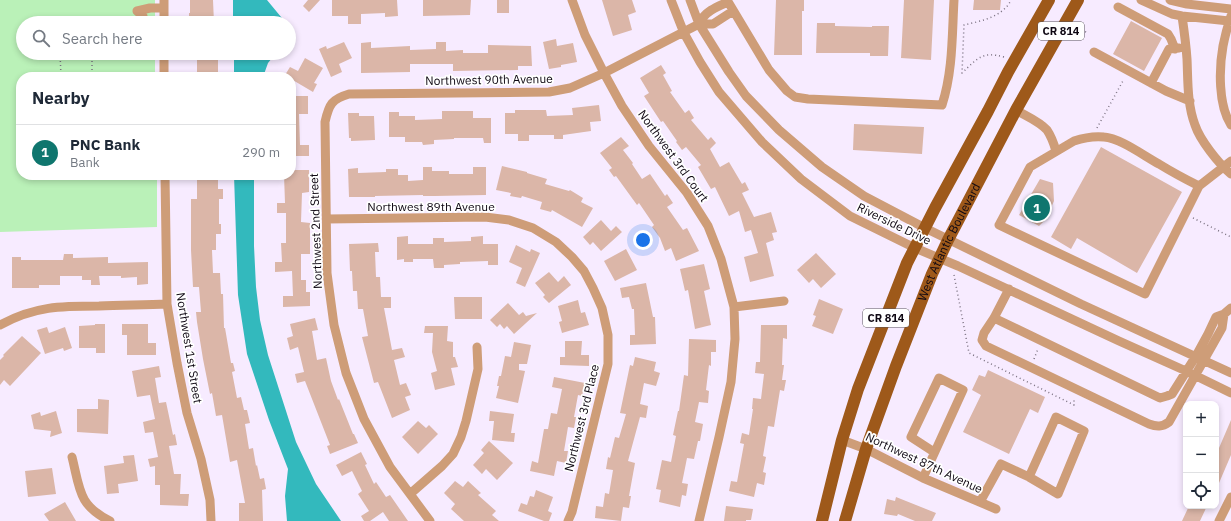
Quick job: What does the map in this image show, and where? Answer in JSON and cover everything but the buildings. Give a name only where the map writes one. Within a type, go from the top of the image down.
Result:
[{"type":"main road","name":"CR 814","points":[[822,521],[842,440],[858,389],[908,263],[1008,72],[1049,0]]},
{"type":"main road","name":"West Atlantic Boulevard","points":[[845,521],[866,450],[898,359],[939,258],[1016,110],[1078,0]]},
{"type":"street","name":"Northwest 3rd Court","points":[[572,0],[585,35],[622,106],[645,140],[687,193],[708,226],[722,259],[734,307],[735,340],[731,382],[699,521]]},
{"type":"street","name":"Riverside Drive","points":[[671,0],[684,33],[719,92],[762,142],[801,179],[850,216],[915,248],[1009,289],[1231,393]]},
{"type":"street","name":"Riverside Drive","points":[[690,0],[699,24],[746,96],[779,130],[822,167],[864,196],[948,240],[1080,304],[1231,373]]},
{"type":"street","points":[[733,11],[713,24],[699,24],[702,16],[728,1],[769,70],[787,91],[795,97],[808,100],[942,105],[949,78],[954,0]]},
{"type":"street","points":[[1141,0],[1159,9],[1182,16],[1230,18],[1223,45],[1221,84],[1225,112],[1231,125]]},
{"type":"street","points":[[1170,0],[1187,4],[1231,9]]},
{"type":"street","points":[[143,16],[137,11],[164,4],[164,16]]},
{"type":"street","points":[[1118,7],[1168,34],[1172,39],[1175,49]]},
{"type":"street","points":[[1182,16],[1190,101],[1194,124],[1223,167],[1231,174]]},
{"type":"street","name":"Northwest 90th Avenue","points":[[338,98],[349,94],[549,92],[570,88],[604,73],[699,24]]},
{"type":"street","points":[[1151,83],[1169,49],[1186,47]]},
{"type":"street","points":[[1094,52],[1151,83],[1190,101]]},
{"type":"street","points":[[164,60],[164,72]]},
{"type":"street","name":"Northwest 2nd Street","points":[[338,98],[328,108],[325,122],[327,273],[334,325],[346,373],[364,418],[390,467],[430,521]]},
{"type":"street","points":[[1016,110],[1046,129],[1051,136],[1056,151]]},
{"type":"street","points":[[1199,186],[1123,144],[1108,138],[1096,137],[1074,141],[1030,166],[999,225],[1145,294],[1199,186],[1231,161]]},
{"type":"street","name":"Northwest 1st Street","points":[[165,180],[168,304],[177,363],[187,413],[201,459],[210,500],[212,521]]},
{"type":"street","name":"Northwest 89th Avenue","points":[[327,219],[484,217],[509,220],[533,228],[556,242],[572,257]]},
{"type":"street","name":"Northwest 3rd Place","points":[[568,521],[572,512],[608,364],[608,335],[602,308],[594,288],[572,257]]},
{"type":"street","points":[[1009,289],[982,337],[982,340],[986,346],[1153,426],[1164,426],[1169,422],[1176,410],[1190,373]]},
{"type":"street","points":[[734,307],[784,301]]},
{"type":"street","points":[[0,325],[12,318],[32,311],[54,307],[168,304]]},
{"type":"street","points":[[1160,398],[1172,394],[1190,373],[1199,358],[1216,317],[1228,311]]},
{"type":"street","points":[[994,318],[1160,398],[1176,410]]},
{"type":"street","points":[[410,494],[446,462],[453,454],[461,437],[478,370],[477,347]]},
{"type":"street","points":[[923,478],[963,390],[939,378],[911,437],[934,452]]},
{"type":"street","points":[[980,502],[1001,464],[1029,477],[1058,494],[1084,432],[1056,417],[1029,477]]},
{"type":"street","name":"Northwest 87th Avenue","points":[[842,440],[923,478],[996,509]]},
{"type":"street","points":[[72,456],[82,496],[88,506],[100,516],[110,521]]},
{"type":"street","points":[[1219,521],[1231,497]]},
{"type":"path","points":[[1006,58],[994,55],[983,55],[962,73],[964,26],[994,17],[1009,5],[1011,0]]},
{"type":"path","points":[[1078,28],[1088,33]]},
{"type":"path","points":[[60,60],[61,72]]},
{"type":"path","points":[[92,60],[92,72]]},
{"type":"path","points":[[1096,137],[1096,129],[1129,71]]},
{"type":"path","points":[[1185,214],[1231,237]]},
{"type":"green space","points":[[0,0],[155,0],[155,16],[16,16],[16,60],[155,60],[155,72],[16,72],[16,180],[157,180],[157,227],[0,232]]},
{"type":"water","points":[[233,0],[267,0],[280,16],[233,16]]},
{"type":"water","points":[[234,60],[270,60],[265,72],[234,72]]},
{"type":"water","points":[[234,180],[254,180],[254,246],[256,287],[260,320],[268,355],[296,442],[316,484],[341,521],[287,521],[285,496],[288,469],[269,420],[247,354],[238,295]]},
{"type":"place","name":"PNC Bank","points":[[1037,208]]}]
